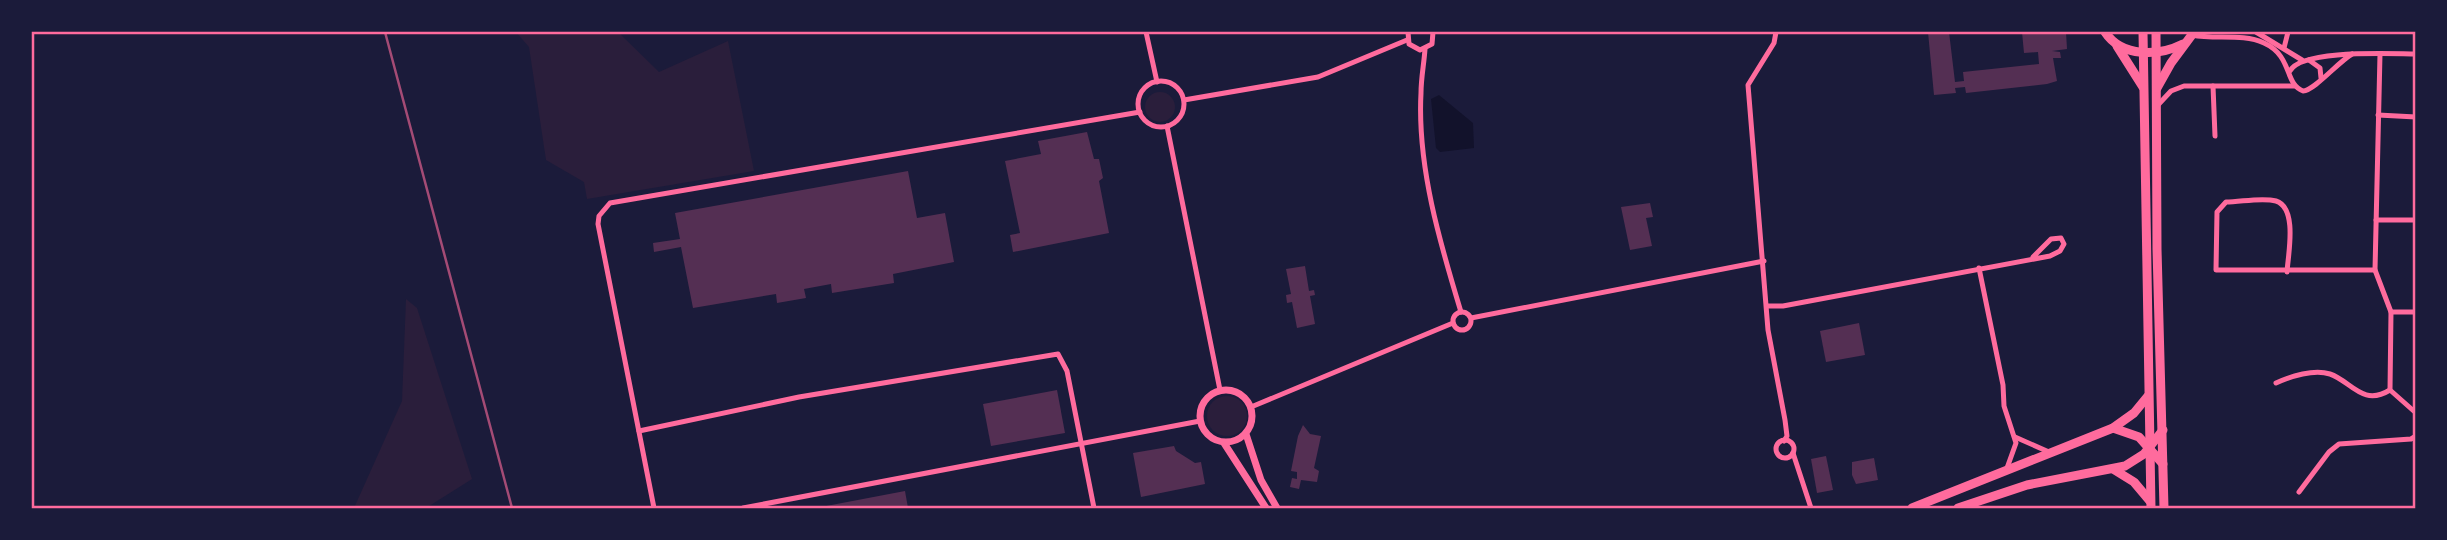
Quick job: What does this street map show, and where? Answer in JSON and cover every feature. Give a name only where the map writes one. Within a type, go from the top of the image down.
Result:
[{"type":"main road","points":[[2105,32],[2144,88]]},
{"type":"main road","points":[[2143,32],[2150,505]]},
{"type":"main road","points":[[2157,32],[2157,249],[2164,429],[2164,509]]},
{"type":"main road","points":[[2157,90],[2183,44],[2193,33]]},
{"type":"main road","points":[[2113,42],[2144,53],[2183,44]]},
{"type":"main road","points":[[1912,509],[2113,428],[2134,413],[2148,396]]},
{"type":"main road","points":[[2113,428],[2139,437],[2164,464]]},
{"type":"main road","points":[[1958,509],[2027,485],[2113,469],[2134,462],[2164,429]]},
{"type":"main road","points":[[2113,469],[2134,482],[2150,505]]},
{"type":"street","points":[[1146,32],[1157,82]]},
{"type":"street","points":[[1407,40],[1408,32]]},
{"type":"street","points":[[1433,32],[1434,40],[1425,49],[1421,92],[1425,156],[1437,231],[1461,312],[1471,318],[1764,261]]},
{"type":"street","points":[[1776,32],[1766,59],[1748,85],[1768,330],[1787,436],[1777,445],[1777,453],[1783,458],[1793,453]]},
{"type":"street","points":[[2256,32],[2317,64],[2321,78]]},
{"type":"street","points":[[2284,48],[2288,32]]},
{"type":"street","points":[[2193,33],[2266,43],[2282,55],[2294,86]]},
{"type":"street","points":[[1184,100],[1318,77],[1407,40]]},
{"type":"street","points":[[1407,40],[1416,49],[1425,49]]},
{"type":"street","points":[[2290,71],[2304,59],[2352,54],[2416,54]]},
{"type":"street","points":[[2157,106],[2171,91],[2184,86],[2294,86],[2308,91],[2317,87],[2321,78],[2352,54]]},
{"type":"street","points":[[2380,54],[2375,270],[2376,279],[2391,312],[2390,390],[2416,413]]},
{"type":"street","points":[[1157,82],[1171,84],[1184,100],[1182,114],[1167,126],[1149,123],[1140,112],[1141,94],[1157,82]]},
{"type":"street","points":[[2213,86],[2215,136]]},
{"type":"street","points":[[654,509],[598,223],[599,216],[610,203],[1140,112]]},
{"type":"street","points":[[2378,115],[2416,117]]},
{"type":"street","points":[[1167,126],[1220,390]]},
{"type":"street","points":[[2287,272],[2289,220],[2286,209],[2277,201],[2226,202],[2217,212],[2216,270],[2287,272],[2375,270]]},
{"type":"street","points":[[2376,220],[2416,220]]},
{"type":"street","points":[[1768,306],[1783,306],[1979,268],[2034,257],[2060,251],[2064,244],[2061,238],[2051,239],[2034,257]]},
{"type":"street","points":[[1979,268],[2003,385],[2004,406],[2015,437],[2015,451],[2006,470]]},
{"type":"street","points":[[1251,407],[1453,323],[1456,314],[1461,312]]},
{"type":"street","points":[[2391,312],[2416,312]]},
{"type":"street","points":[[1453,323],[1456,328],[1466,330],[1471,318]]},
{"type":"street","points":[[639,431],[799,397],[1058,354],[1067,371],[1094,509]]},
{"type":"street","points":[[2276,383],[2294,374],[2330,374],[2357,393],[2380,394],[2390,390]]},
{"type":"street","points":[[1224,443],[1236,441],[1246,434],[1253,421],[1251,407],[1244,396],[1233,390],[1220,390],[1208,397],[1200,409],[1199,421],[1205,432],[1224,443],[1266,509]]},
{"type":"street","points":[[743,509],[1199,421]]},
{"type":"street","points":[[1246,434],[1261,480],[1277,509]]},
{"type":"street","points":[[2299,492],[2329,452],[2339,444],[2411,439],[2416,436]]},
{"type":"street","points":[[2015,437],[2049,452]]},
{"type":"street","points":[[1784,441],[1793,445],[1793,453],[1811,509]]},
{"type":"shaded area","points":[[516,32],[618,32],[659,72],[728,41],[754,171],[587,199],[584,182],[546,160],[529,47]]},
{"type":"shaded area","points":[[1160,92],[1171,96],[1175,107],[1171,118],[1160,122],[1149,118],[1145,107],[1149,96]]},
{"type":"shaded area","points":[[1439,95],[1473,123],[1474,148],[1440,152],[1436,148],[1431,99]]},
{"type":"shaded area","points":[[406,299],[417,308],[472,479],[426,508],[354,508],[402,401]]},
{"type":"shaded area","points":[[1227,396],[1241,402],[1247,416],[1241,430],[1227,436],[1213,430],[1207,416],[1213,402]]},
{"type":"building","points":[[1928,32],[1949,32],[1955,82],[1964,81],[1963,72],[2039,64],[2038,52],[2024,53],[2022,32],[2066,32],[2067,49],[2052,51],[2060,52],[2061,58],[2053,58],[2057,81],[1966,93],[1965,87],[1955,88],[1956,93],[1934,95]]},
{"type":"building","points":[[1087,132],[1094,159],[1099,159],[1103,178],[1099,181],[1109,233],[1013,252],[1010,235],[1020,233],[1005,161],[1041,154],[1038,141]]},
{"type":"building","points":[[908,171],[917,218],[945,213],[954,262],[893,274],[894,283],[832,293],[831,284],[804,289],[806,298],[777,303],[776,294],[693,308],[681,247],[654,252],[653,243],[680,239],[675,213]]},
{"type":"building","points":[[1650,203],[1653,217],[1646,218],[1652,246],[1630,250],[1621,207]]},
{"type":"building","points":[[1305,266],[1309,291],[1314,290],[1315,295],[1310,296],[1315,324],[1297,328],[1292,302],[1287,303],[1286,295],[1291,294],[1286,269]]},
{"type":"building","points":[[1859,323],[1865,355],[1826,362],[1820,331]]},
{"type":"building","points":[[1057,390],[1065,433],[991,446],[983,404]]},
{"type":"building","points":[[1303,425],[1310,434],[1321,436],[1314,468],[1319,471],[1317,482],[1301,480],[1299,489],[1290,487],[1292,478],[1297,479],[1297,472],[1291,471]]},
{"type":"building","points":[[1174,446],[1176,451],[1195,463],[1201,462],[1205,484],[1141,497],[1133,453]]},
{"type":"building","points":[[1826,456],[1833,490],[1817,493],[1811,459]]},
{"type":"building","points":[[1874,458],[1878,480],[1856,484],[1852,475],[1852,462]]},
{"type":"building","points":[[905,491],[908,508],[821,508],[821,507]]},
{"type":"railway","points":[[385,32],[512,508]]}]
